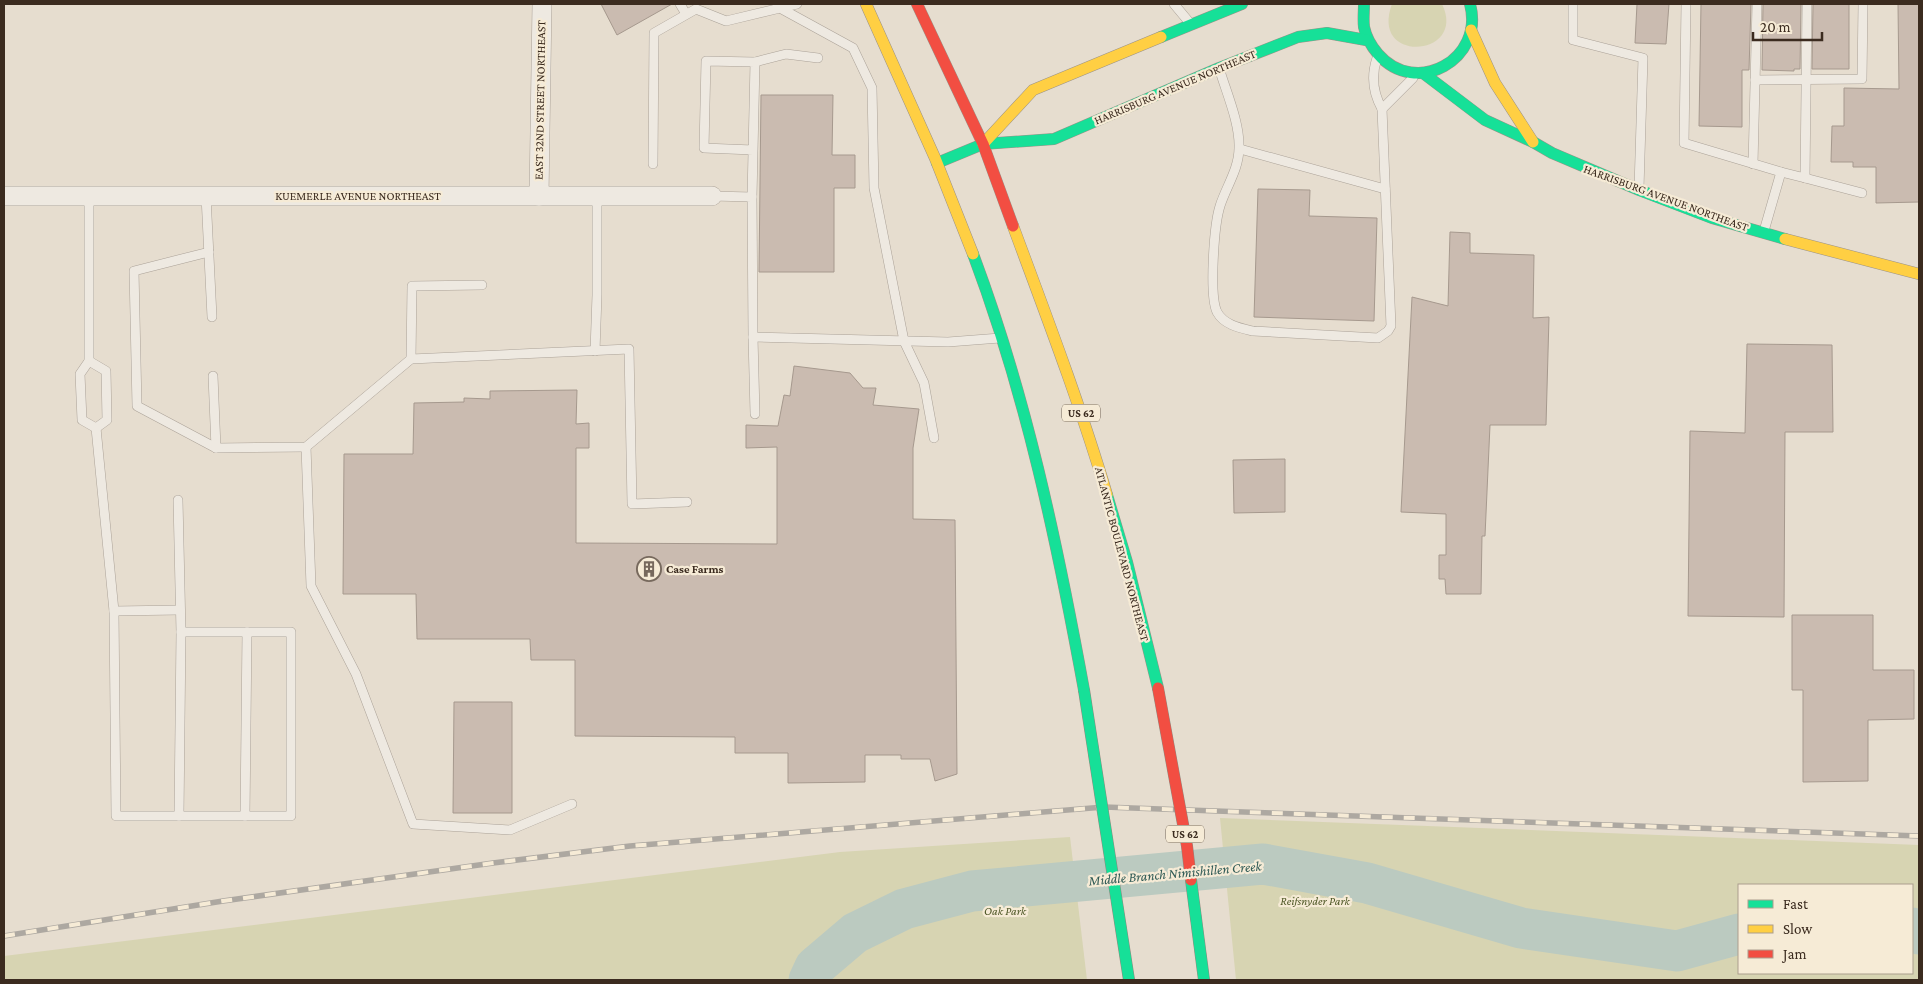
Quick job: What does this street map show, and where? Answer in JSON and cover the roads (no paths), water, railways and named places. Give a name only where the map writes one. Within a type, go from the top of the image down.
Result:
[{"type":"main road","points":[[866,4],[937,163],[1002,338],[1028,425],[1060,558],[1106,817],[1129,980]]},
{"type":"main road","name":"US 62","points":[[917,4],[983,144]]},
{"type":"main road","name":"HARRISBURG AVENUE NORTHEAST","points":[[983,144],[1033,90],[1242,4]]},
{"type":"main road","points":[[1364,4],[1362,23],[1366,40],[1378,56],[1383,62],[1396,69],[1420,73],[1439,68],[1454,59],[1464,46],[1471,30],[1472,14],[1470,4]]},
{"type":"main road","name":"HARRISBURG AVENUE NORTHEAST","points":[[1471,30],[1495,83],[1534,142]]},
{"type":"main road","name":"HARRISBURG AVENUE NORTHEAST","points":[[937,163],[983,144],[1054,139],[1280,43],[1313,33],[1337,34],[1366,40]]},
{"type":"main road","name":"HARRISBURG AVENUE NORTHEAST","points":[[1420,73],[1485,120],[1534,142],[1580,166],[1639,190],[1712,218],[1764,234],[1919,274]]},
{"type":"main road","name":"ATLANTIC BOULEVARD NORTHEAST","points":[[983,144],[1055,338],[1094,451],[1127,562],[1158,688],[1184,829],[1204,980]]},
{"type":"street","name":"EAST 32ND STREET NORTHEAST","points":[[538,196],[542,4]]},
{"type":"street","name":"KUEMERLE AVENUE NORTHEAST","points":[[4,196],[712,196]]},
{"type":"lane","points":[[680,4],[686,14]]},
{"type":"lane","points":[[652,164],[654,33],[696,8],[726,20],[779,6],[797,4]]},
{"type":"lane","points":[[1174,4],[1191,24]]},
{"type":"lane","points":[[1573,4],[1573,40],[1643,58],[1639,190]]},
{"type":"lane","points":[[1686,4],[1684,143],[1781,172],[1862,193]]},
{"type":"lane","points":[[1753,164],[1757,4]]},
{"type":"lane","points":[[1805,178],[1806,4]]},
{"type":"lane","points":[[1755,80],[1862,79],[1862,4]]},
{"type":"lane","points":[[779,6],[853,48],[872,88],[874,188],[904,341],[924,384],[934,438]]},
{"type":"lane","points":[[753,150],[704,148],[706,61],[755,62],[786,54],[818,58]]},
{"type":"lane","points":[[1219,68],[1238,132],[1240,149],[1236,169],[1216,219],[1214,292],[1217,312],[1226,322],[1238,327],[1264,332],[1370,338],[1384,335],[1391,326],[1382,109],[1374,96],[1373,69],[1378,56]]},
{"type":"lane","points":[[755,62],[752,197],[755,414]]},
{"type":"lane","points":[[1382,109],[1420,73]]},
{"type":"lane","points":[[1240,149],[1385,189]]},
{"type":"lane","points":[[1764,234],[1781,172]]},
{"type":"lane","points":[[89,196],[89,361],[80,374],[82,420],[96,428]]},
{"type":"lane","points":[[206,196],[212,317]]},
{"type":"lane","points":[[712,196],[752,197]]},
{"type":"lane","points":[[595,351],[597,197]]},
{"type":"lane","points":[[209,252],[134,271],[137,406],[216,448],[306,447],[411,360],[629,349],[632,504],[687,502]]},
{"type":"lane","points":[[411,360],[412,286],[482,285]]},
{"type":"lane","points":[[753,337],[948,342],[1002,338]]},
{"type":"lane","points":[[89,361],[106,371],[107,420],[96,428]]},
{"type":"lane","points":[[213,376],[216,448]]},
{"type":"lane","points":[[96,428],[114,611],[116,816],[291,816],[291,632],[181,632]]},
{"type":"lane","points":[[306,447],[311,586],[356,674],[413,824],[510,830],[572,804]]},
{"type":"lane","points":[[178,500],[181,632],[179,816]]},
{"type":"lane","points":[[114,611],[180,610]]},
{"type":"lane","points":[[245,816],[248,632]]},
{"type":"waterway","name":"Middle Branch Nimishillen Creek","points":[[809,980],[815,967],[855,933],[904,909],[972,891],[1263,864],[1367,883],[1521,928],[1677,951],[1738,934]]},
{"type":"waterway","name":"Middle Branch Nimishillen Creek","points":[[1913,929],[1919,934]]},
{"type":"railway","points":[[4,936],[223,901],[630,846],[1104,807],[1919,836]]},
{"type":"place","name":"Case Farms","points":[[649,569]]},
{"type":"park label","name":"Reifsnyder Park","points":[[1315,901]]},
{"type":"park label","name":"Oak Park","points":[[1005,911]]}]
